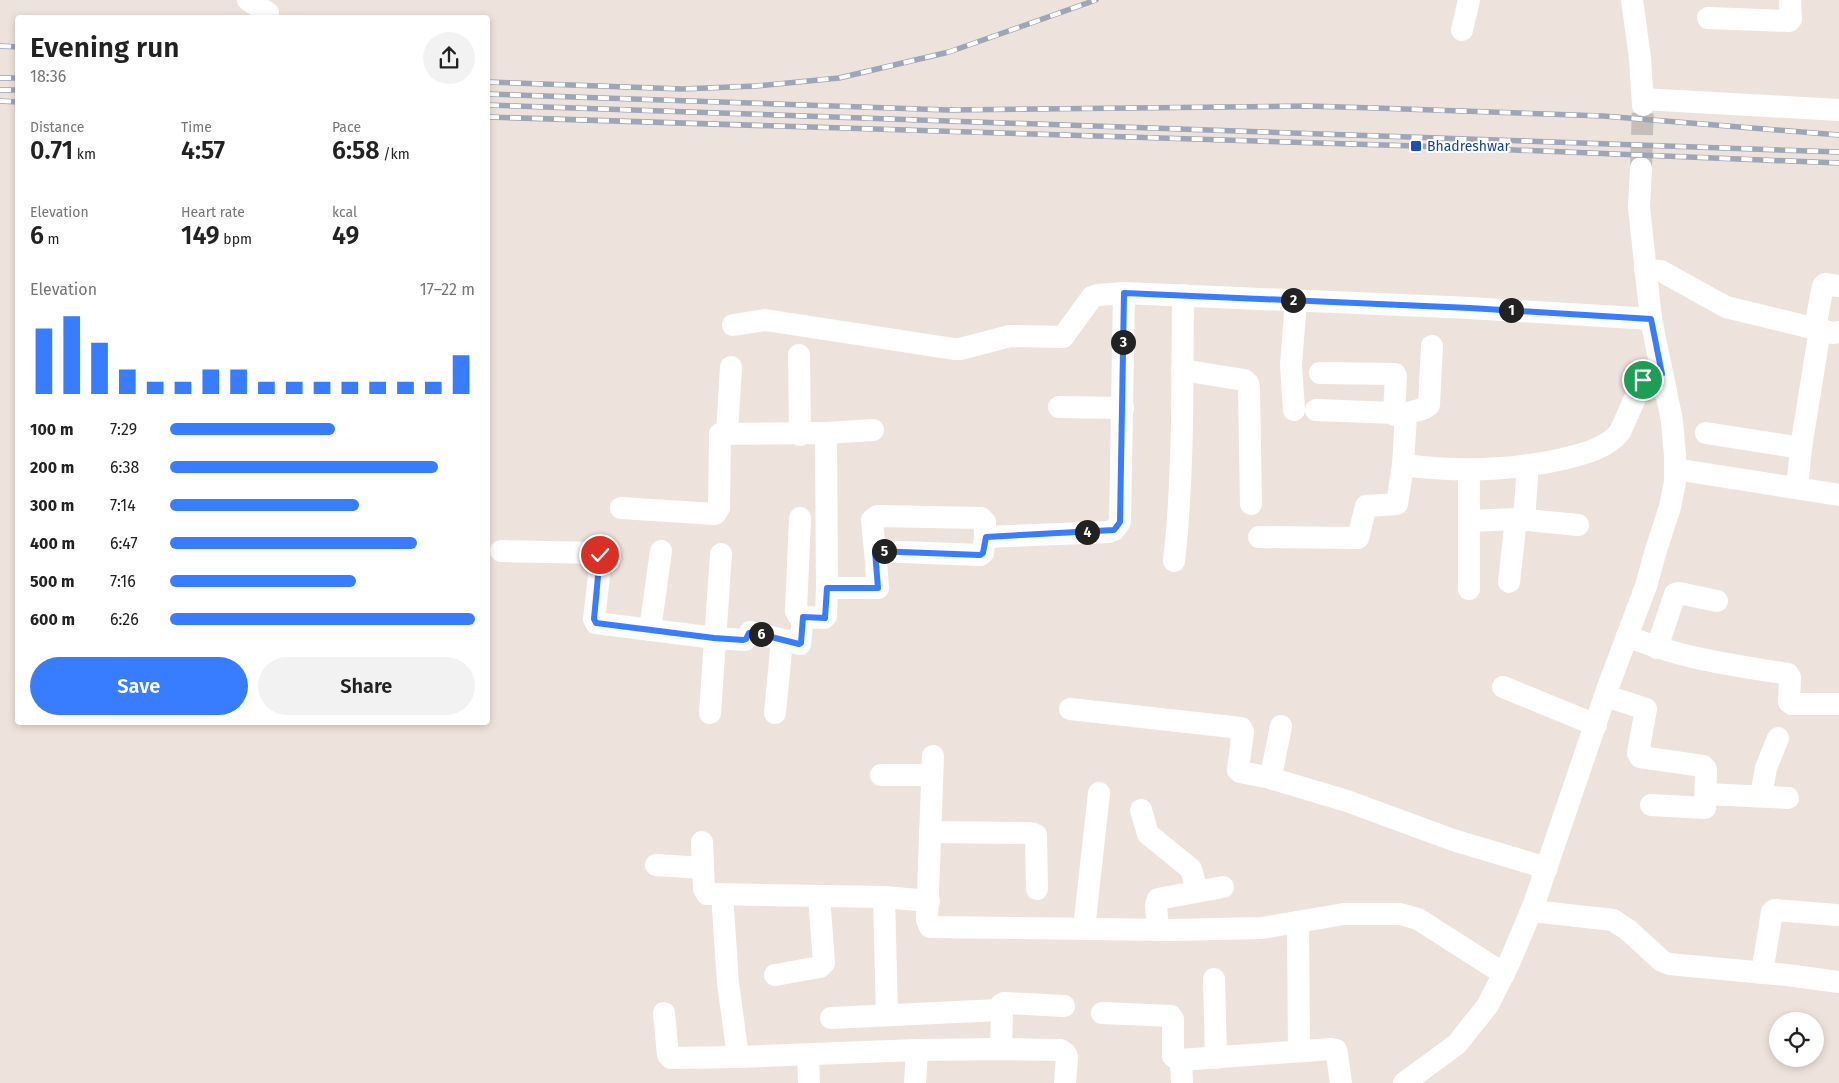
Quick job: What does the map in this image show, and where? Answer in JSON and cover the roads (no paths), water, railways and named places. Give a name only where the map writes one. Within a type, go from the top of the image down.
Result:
[{"type":"street","points":[[248,0],[268,13]]},
{"type":"street","points":[[1462,30],[1469,0]]},
{"type":"street","points":[[1632,0],[1640,58],[1643,102],[1839,110]]},
{"type":"street","points":[[1708,18],[1789,20],[1791,19],[1790,0]]},
{"type":"street","points":[[1404,1083],[1457,1044],[1488,1006],[1504,974],[1538,892],[1646,586],[1670,507],[1675,482],[1672,421],[1651,319],[1639,207],[1641,168]]},
{"type":"street","points":[[1645,270],[1661,271],[1726,307],[1825,330]]},
{"type":"street","points":[[1797,488],[1801,448],[1825,330],[1823,286],[1839,286]]},
{"type":"street","points":[[733,325],[765,320],[960,349],[1010,336],[1063,337],[1092,297],[1124,293],[1470,308],[1651,319]]},
{"type":"street","points":[[986,537],[1114,530],[1120,522],[1124,293]]},
{"type":"street","points":[[1174,561],[1179,523],[1183,295]]},
{"type":"street","points":[[1296,300],[1291,365],[1305,410],[1400,414],[1424,410],[1430,405],[1432,346]]},
{"type":"street","points":[[799,355],[800,435]]},
{"type":"street","points":[[727,433],[731,367]]},
{"type":"street","points":[[1182,370],[1244,380],[1248,384],[1251,504]]},
{"type":"street","points":[[1260,537],[1358,538],[1366,506],[1395,505],[1398,502],[1403,465],[1395,374],[1320,373]]},
{"type":"street","points":[[1403,465],[1434,469],[1469,470],[1528,466],[1580,455],[1605,445],[1615,438],[1620,432],[1643,380],[1662,374]]},
{"type":"street","points":[[1058,407],[1123,408]]},
{"type":"street","points":[[621,508],[715,514],[719,508],[719,436],[722,433],[800,435],[872,430]]},
{"type":"street","points":[[800,518],[796,611],[798,615],[803,617],[825,618],[827,588],[826,433]]},
{"type":"street","points":[[1706,433],[1801,448]]},
{"type":"street","points":[[1509,582],[1528,466]]},
{"type":"street","points":[[1675,469],[1839,495]]},
{"type":"street","points":[[1469,470],[1469,588]]},
{"type":"street","points":[[827,588],[878,588],[872,520],[876,516],[981,518],[986,522],[986,537],[983,553],[980,555],[875,551]]},
{"type":"street","points":[[1470,521],[1520,520],[1578,525]]},
{"type":"street","points":[[501,551],[598,553],[601,559],[594,619],[596,623],[714,638],[745,640],[750,632],[800,644],[803,617]]},
{"type":"street","points":[[650,630],[661,551]]},
{"type":"street","points":[[710,712],[721,554]]},
{"type":"street","points":[[1658,648],[1672,602],[1677,593],[1716,601]]},
{"type":"street","points":[[1627,636],[1658,648],[1718,662],[1788,674],[1790,677],[1789,702],[1792,704],[1839,704]]},
{"type":"street","points":[[775,713],[782,640]]},
{"type":"street","points":[[1503,687],[1596,725]]},
{"type":"street","points":[[1606,696],[1646,709],[1638,753],[1640,757],[1703,766],[1706,770],[1704,809],[1652,805]]},
{"type":"street","points":[[1070,709],[1241,728],[1243,731],[1238,770],[1240,772],[1271,778],[1347,801],[1453,840],[1538,892],[1613,920],[1628,930],[1662,961],[1669,964],[1839,982]]},
{"type":"street","points":[[1271,778],[1281,726]]},
{"type":"street","points":[[1761,795],[1766,768],[1778,738]]},
{"type":"street","points":[[881,775],[932,766],[927,920],[930,927],[1158,930],[1262,928],[1344,914],[1400,914],[1418,919],[1504,974]]},
{"type":"street","points":[[1084,929],[1099,794]]},
{"type":"street","points":[[1706,794],[1761,795],[1788,798]]},
{"type":"street","points":[[1141,810],[1146,830],[1152,838],[1191,869],[1197,891]]},
{"type":"street","points":[[930,832],[1030,833],[1036,835],[1037,888]]},
{"type":"street","points":[[702,842],[705,892],[722,894],[884,897],[928,901]]},
{"type":"street","points":[[656,865],[703,868]]},
{"type":"street","points":[[1158,930],[1156,905],[1158,899],[1223,887]]},
{"type":"street","points":[[722,894],[728,982],[738,1057]]},
{"type":"street","points":[[775,975],[820,967],[824,963],[819,896]]},
{"type":"street","points":[[884,897],[887,1015]]},
{"type":"street","points":[[1762,973],[1772,912],[1775,910],[1836,915]]},
{"type":"street","points":[[1298,922],[1299,1051]]},
{"type":"street","points":[[1214,979],[1216,1058]]},
{"type":"street","points":[[1000,1048],[1001,1005],[1004,1003],[1064,1006]]},
{"type":"street","points":[[830,1018],[1001,1011]]},
{"type":"street","points":[[664,1013],[668,1055],[671,1058],[808,1056],[1000,1048],[1064,1051],[1067,1057],[1066,1083]]},
{"type":"street","points":[[1102,1013],[1171,1016],[1173,1019],[1173,1058],[1180,1060],[1336,1050],[1341,1083]]},
{"type":"street","points":[[915,1083],[917,1050]]},
{"type":"street","points":[[808,1056],[809,1083]]},
{"type":"street","points":[[1180,1060],[1182,1083]]},
{"type":"tunnel","points":[[1641,168],[1643,105]]},
{"type":"railway","points":[[490,82],[682,89],[756,86],[839,78],[949,52],[1096,0]]},
{"type":"railway","points":[[0,46],[15,47]]},
{"type":"railway","points":[[0,78],[15,78]]},
{"type":"railway","points":[[0,90],[15,90]]},
{"type":"railway","points":[[490,94],[948,110],[1307,106],[1375,108],[1603,116],[1839,135]]},
{"type":"railway","points":[[0,101],[15,102]]},
{"type":"railway","points":[[490,105],[1839,152]]},
{"type":"railway","points":[[490,117],[1416,146],[1839,163]]},
{"type":"place","name":"Bhadreshwar","points":[[1416,146]]}]
